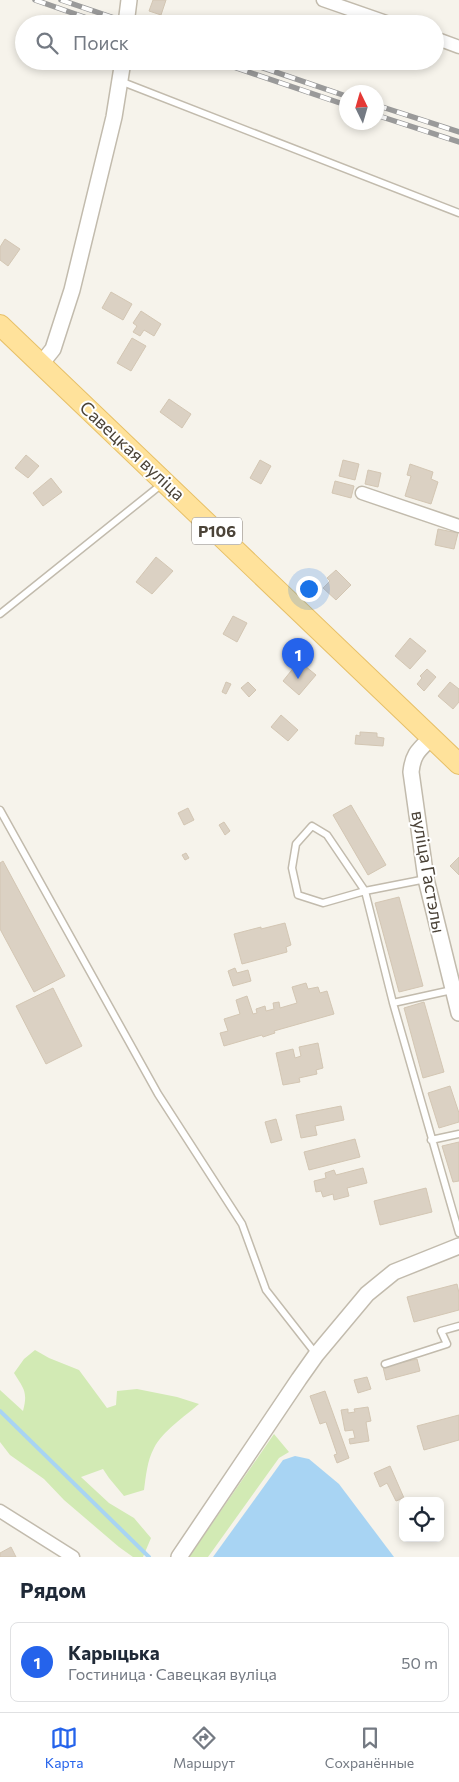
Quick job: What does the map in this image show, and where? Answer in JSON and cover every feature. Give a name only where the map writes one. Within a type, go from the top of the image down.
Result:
[{"type":"main road","name":"Савецкая вуліца","points":[[0,325],[459,764]]},
{"type":"street","points":[[127,15],[129,0]]},
{"type":"street","points":[[323,0],[366,15]]},
{"type":"street","points":[[444,41],[459,47]]},
{"type":"street","points":[[40,364],[53,349],[72,290],[114,117],[122,70]]},
{"type":"street","points":[[362,493],[459,526]]},
{"type":"street","name":"вуліца Гастэлы","points":[[432,737],[413,759],[411,772],[426,879],[459,1013]]},
{"type":"street","points":[[179,1557],[298,1379],[367,1294],[394,1272],[459,1246]]},
{"type":"street","points":[[0,1511],[73,1557]]},
{"type":"lane","points":[[120,81],[459,213]]},
{"type":"lane","points":[[0,614],[165,482]]},
{"type":"lane","points":[[0,810],[158,1094],[242,1224],[266,1290],[316,1355]]},
{"type":"lane","points":[[426,879],[365,891],[323,903],[298,895],[292,868],[296,844],[312,826],[327,835],[365,891],[393,1003],[459,1233]]},
{"type":"lane","points":[[393,1003],[452,990]]},
{"type":"lane","points":[[431,1140],[459,1134]]},
{"type":"lane","points":[[385,1364],[447,1344],[441,1331],[459,1326]]},
{"type":"green space","points":[[35,1350],[79,1370],[107,1408],[116,1405],[117,1391],[137,1389],[177,1397],[199,1404],[174,1424],[162,1436],[154,1448],[147,1469],[144,1490],[124,1496],[103,1469],[81,1477],[109,1503],[134,1518],[151,1538],[143,1557],[133,1557],[119,1547],[64,1500],[44,1479],[10,1455],[0,1442],[0,1390],[23,1411],[25,1395],[14,1373],[24,1359]]},
{"type":"green space","points":[[274,1434],[289,1452],[279,1458],[208,1557],[189,1557]]},
{"type":"water","points":[[295,1456],[309,1459],[339,1484],[394,1557],[213,1557],[283,1460]]},
{"type":"building","points":[[153,0],[166,0],[161,15],[149,11]]},
{"type":"building","points":[[5,239],[20,249],[8,266],[0,260],[0,247]]},
{"type":"building","points":[[111,292],[132,304],[123,320],[102,308]]},
{"type":"building","points":[[141,311],[161,324],[154,336],[144,330],[140,336],[133,332],[137,326],[133,323]]},
{"type":"building","points":[[132,338],[146,346],[131,371],[117,363]]},
{"type":"building","points":[[169,399],[191,414],[182,428],[160,412]]},
{"type":"building","points":[[26,455],[39,466],[28,478],[15,468]]},
{"type":"building","points":[[260,460],[271,466],[261,484],[250,478]]},
{"type":"building","points":[[343,460],[359,464],[355,480],[339,476]]},
{"type":"building","points":[[410,464],[433,472],[431,479],[438,482],[431,504],[405,496],[411,476],[407,475]]},
{"type":"building","points":[[368,470],[381,473],[378,487],[365,484]]},
{"type":"building","points":[[51,478],[62,492],[43,506],[33,493]]},
{"type":"building","points":[[335,481],[354,486],[351,498],[332,493]]},
{"type":"building","points":[[438,529],[458,533],[454,549],[435,545]]},
{"type":"building","points":[[156,557],[173,571],[152,594],[136,582]]},
{"type":"building","points":[[336,570],[351,585],[336,600],[323,588],[330,581],[327,578]]},
{"type":"building","points":[[233,616],[247,623],[237,642],[223,634]]},
{"type":"building","points":[[410,638],[426,651],[410,669],[395,656]]},
{"type":"building","points":[[299,661],[316,675],[299,695],[283,681]]},
{"type":"building","points":[[427,669],[436,677],[424,691],[417,684],[422,678],[420,676]]},
{"type":"building","points":[[226,682],[231,684],[226,694],[222,692]]},
{"type":"building","points":[[248,682],[256,690],[249,697],[241,688]]},
{"type":"building","points":[[450,682],[459,689],[459,702],[453,709],[438,696]]},
{"type":"building","points":[[281,715],[298,730],[288,741],[271,727]]},
{"type":"building","points":[[360,732],[377,733],[377,737],[384,738],[383,746],[355,744],[356,735],[360,736]]},
{"type":"building","points":[[351,805],[386,865],[368,875],[333,815]]},
{"type":"building","points":[[188,808],[194,820],[184,825],[178,813]]},
{"type":"building","points":[[224,822],[230,831],[225,835],[219,825]]},
{"type":"building","points":[[186,853],[189,858],[185,860],[182,855]]},
{"type":"building","points":[[459,857],[459,875],[450,866]]},
{"type":"building","points":[[3,861],[65,976],[34,992],[0,929],[0,863]]},
{"type":"building","points":[[399,897],[423,986],[399,992],[375,903]]},
{"type":"building","points":[[285,923],[291,945],[286,947],[287,952],[242,964],[234,934]]},
{"type":"building","points":[[235,968],[237,973],[248,970],[251,981],[233,986],[228,971]]},
{"type":"building","points":[[306,983],[308,989],[318,987],[320,993],[327,991],[334,1014],[274,1031],[275,1033],[263,1037],[262,1035],[224,1046],[220,1033],[228,1031],[224,1019],[240,1014],[236,1000],[247,996],[253,1014],[257,1013],[256,1009],[265,1006],[266,1011],[274,1009],[273,1003],[279,1002],[280,1008],[297,1003],[292,987]]},
{"type":"building","points":[[53,988],[82,1046],[46,1064],[16,1006]]},
{"type":"building","points":[[424,1002],[444,1072],[423,1078],[404,1008]]},
{"type":"building","points":[[318,1043],[323,1068],[316,1070],[317,1074],[299,1078],[300,1082],[283,1085],[276,1053],[293,1049],[295,1058],[301,1056],[299,1047]]},
{"type":"building","points":[[450,1086],[459,1113],[459,1122],[439,1128],[428,1093]]},
{"type":"building","points":[[341,1106],[344,1120],[315,1126],[317,1135],[301,1138],[296,1115]]},
{"type":"building","points":[[276,1119],[282,1140],[271,1143],[265,1122]]},
{"type":"building","points":[[355,1139],[360,1157],[309,1170],[304,1152]]},
{"type":"building","points":[[459,1142],[459,1181],[453,1182],[442,1146]]},
{"type":"building","points":[[363,1168],[367,1183],[347,1188],[349,1196],[334,1200],[333,1194],[323,1197],[321,1191],[316,1192],[314,1181],[326,1178],[325,1173],[334,1170],[336,1175]]},
{"type":"building","points":[[426,1188],[432,1212],[380,1225],[374,1201]]},
{"type":"building","points":[[457,1284],[459,1310],[414,1322],[407,1297]]},
{"type":"building","points":[[417,1359],[420,1371],[386,1380],[383,1367]]},
{"type":"building","points":[[367,1377],[371,1389],[358,1393],[354,1380]]},
{"type":"building","points":[[325,1391],[349,1458],[337,1463],[334,1455],[337,1454],[326,1422],[320,1424],[310,1396]]},
{"type":"building","points":[[368,1407],[371,1421],[366,1422],[369,1441],[350,1444],[349,1439],[355,1438],[353,1430],[345,1431],[341,1410],[348,1409],[348,1413],[355,1412],[354,1409]]},
{"type":"building","points":[[459,1415],[459,1440],[424,1450],[417,1426]]},
{"type":"building","points":[[390,1466],[404,1497],[399,1497],[399,1500],[396,1501],[387,1483],[380,1487],[374,1473]]},
{"type":"building","points":[[11,1547],[16,1557],[0,1557],[0,1553]]},
{"type":"waterway","points":[[0,1411],[149,1557]]},
{"type":"railway","points":[[35,0],[78,15]]},
{"type":"railway","points":[[61,0],[105,15]]},
{"type":"railway","points":[[243,70],[339,103]]},
{"type":"railway","points":[[269,70],[339,94]]},
{"type":"railway","points":[[384,108],[459,132]]},
{"type":"railway","points":[[384,118],[459,142]]},
{"type":"place","name":"Карыцька","points":[[298,679]]}]
